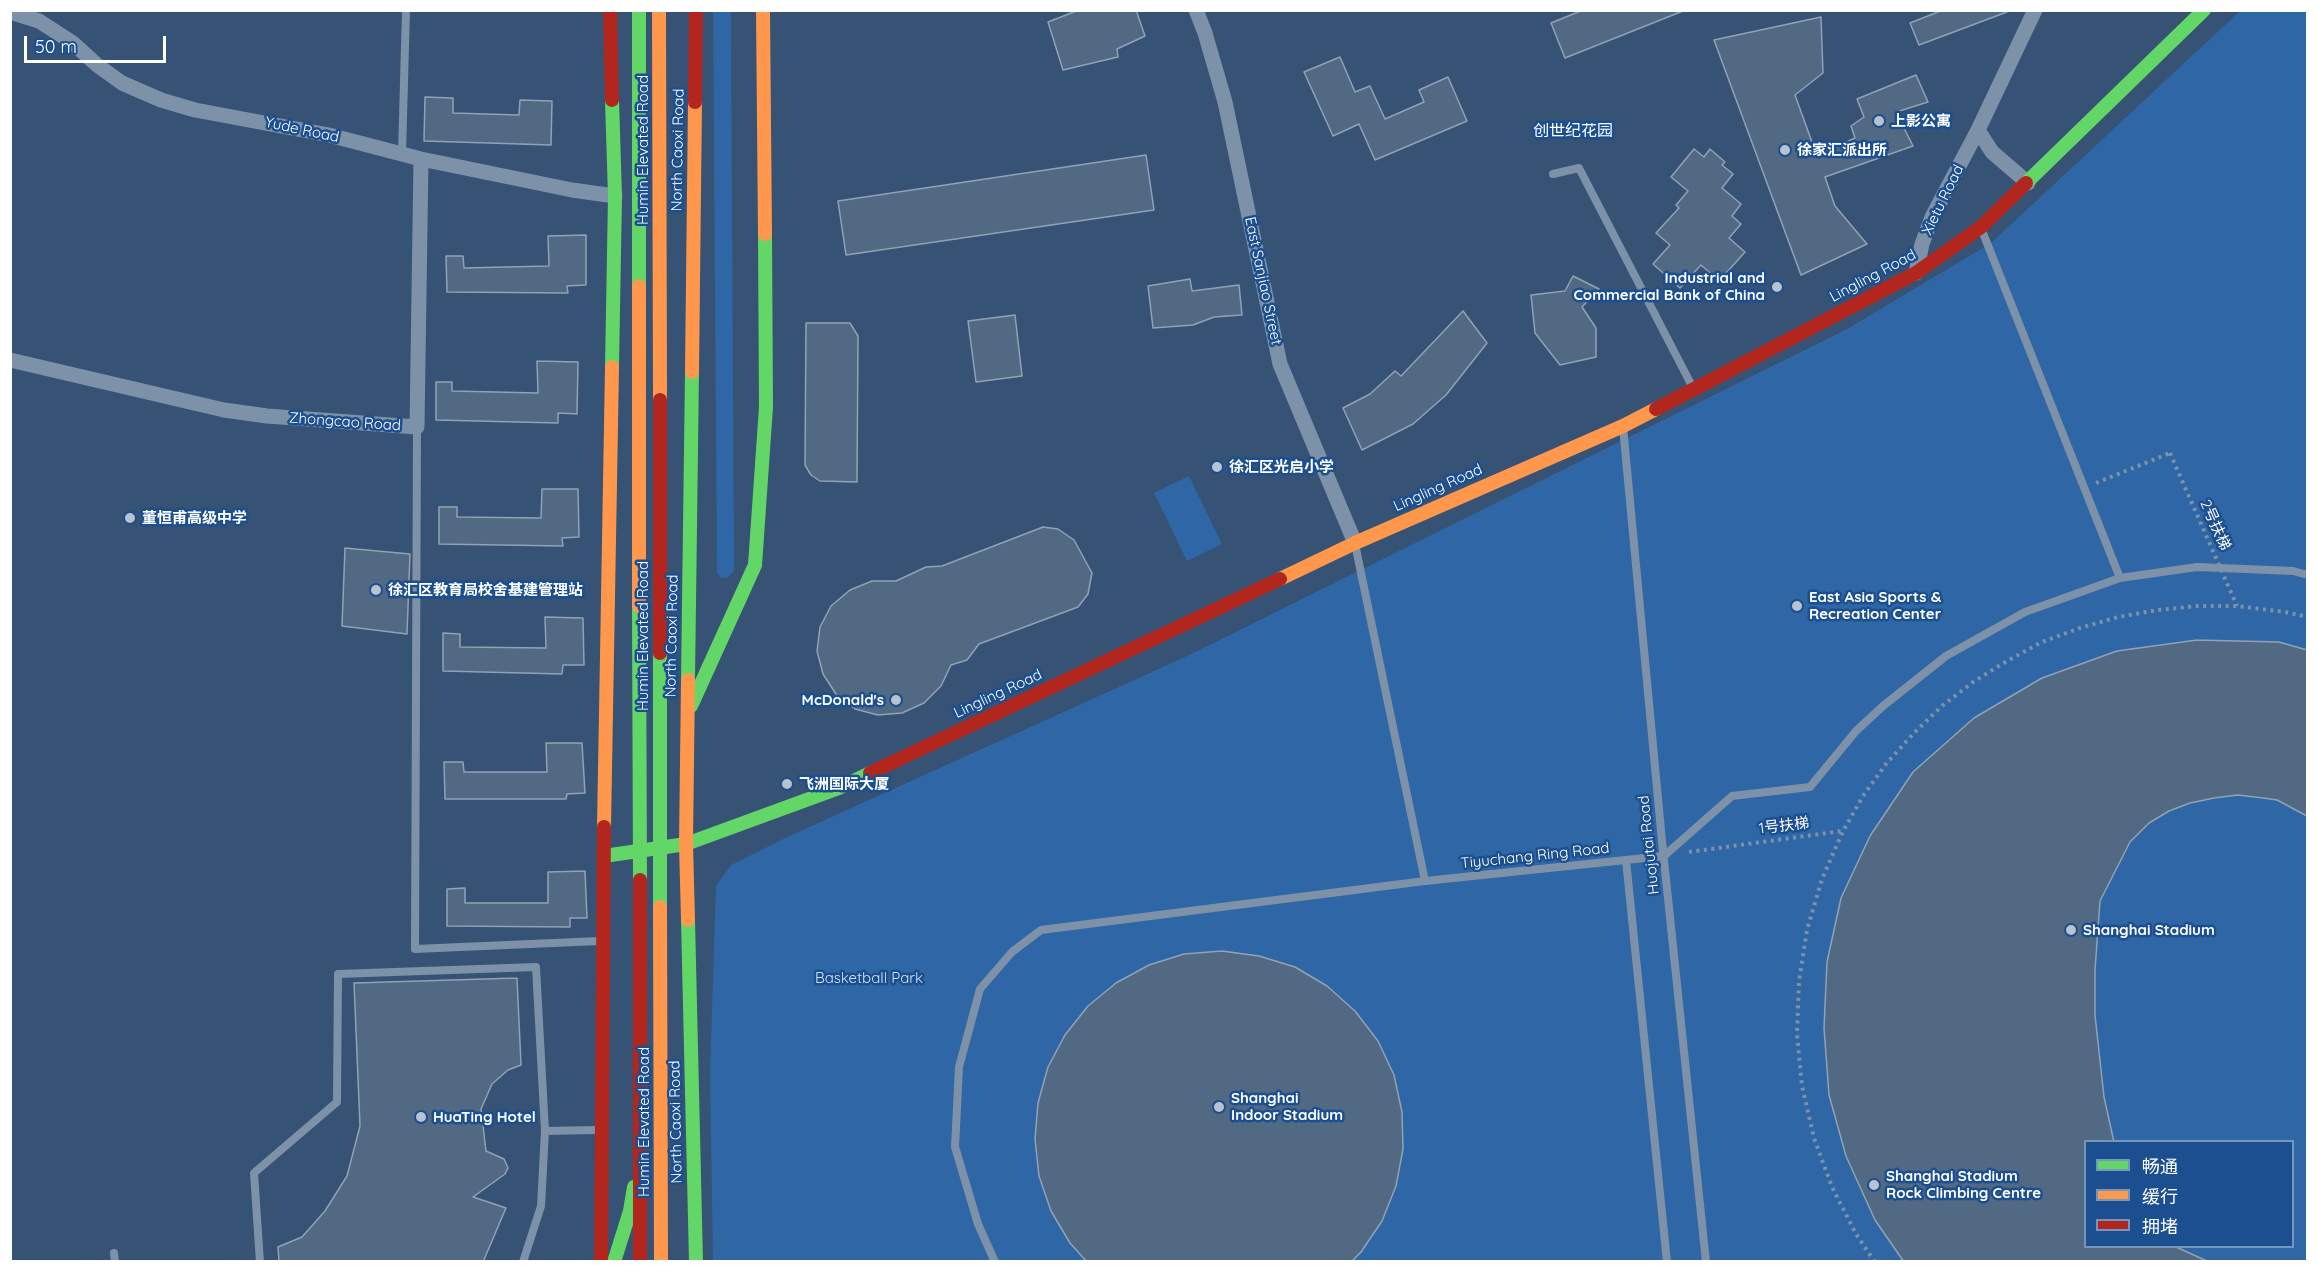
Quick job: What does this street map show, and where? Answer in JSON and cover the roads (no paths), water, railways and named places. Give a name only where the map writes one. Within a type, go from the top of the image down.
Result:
[{"type":"main road","points":[[601,1262],[602,941],[615,196],[610,10]]},
{"type":"main road","points":[[639,10],[640,1262]]},
{"type":"main road","name":"Humin Elevated Road","points":[[659,10],[661,1262]]},
{"type":"main road","name":"North Caoxi Road","points":[[696,10],[686,844],[696,1262]]},
{"type":"main road","points":[[687,713],[755,565],[766,407],[763,10]]},
{"type":"main road","name":"Lingling Road","points":[[604,856],[686,844],[839,788],[1355,543],[1623,426],[1916,273],[1981,227],[2204,10]]},
{"type":"main road","points":[[614,1262],[630,1211],[640,1154]]},
{"type":"street","name":"East Sanjiao Street","points":[[1196,10],[1225,102],[1280,364],[1355,543]]},
{"type":"street","name":"Xietu Road","points":[[1916,273],[1922,244],[1932,217],[1978,130],[2035,10]]},
{"type":"street","name":"Yude Road","points":[[10,12],[39,21],[73,42],[97,65],[122,83],[161,100],[195,110],[292,126],[421,159],[572,190],[615,196]]},
{"type":"street","points":[[1978,130],[1992,152],[2028,183]]},
{"type":"street","name":"Zhongcao Road","points":[[10,360],[235,411],[267,416],[417,427],[421,159]]},
{"type":"lane","points":[[402,153],[406,10]]},
{"type":"lane","points":[[1553,174],[1579,168],[1693,390]]},
{"type":"lane","points":[[1981,227],[2120,578]]},
{"type":"lane","name":"Huojutai Road","points":[[1623,426],[1706,1262]]},
{"type":"lane","points":[[417,427],[415,949],[602,941]]},
{"type":"lane","points":[[1355,543],[1425,881]]},
{"type":"lane","points":[[1664,856],[1732,796],[1810,787],[1856,731],[1883,706],[1946,656],[2025,612],[2120,578],[2197,567],[2293,571],[2307,575]]},
{"type":"lane","name":"Tiyuchang Ring Road","points":[[995,1262],[978,1224],[955,1147],[959,1067],[980,989],[1012,952],[1041,930],[1425,881],[1664,856]]},
{"type":"lane","points":[[1626,860],[1667,1262]]},
{"type":"lane","points":[[260,1262],[254,1173],[338,1102],[338,974],[536,967],[545,1131],[541,1206],[523,1262]]},
{"type":"lane","points":[[545,1131],[602,1130]]},
{"type":"place","name":"上影公寓","points":[[1879,121]]},
{"type":"place","name":"徐家汇派出所","points":[[1785,150]]},
{"type":"place","name":"Industrial and Commercial Bank of China","points":[[1777,287]]},
{"type":"place","name":"徐汇区光启小学","points":[[1217,467]]},
{"type":"place","name":"董恒甫高级中学","points":[[130,518]]},
{"type":"place","name":"徐汇区教育局校舍基建管理站","points":[[376,590]]},
{"type":"place","name":"East Asia Sports & Recreation Center","points":[[1797,606]]},
{"type":"place","name":"McDonald's","points":[[896,700]]},
{"type":"place","name":"飞洲国际大厦","points":[[787,784]]},
{"type":"place","name":"Shanghai Stadium","points":[[2071,930]]},
{"type":"place","name":"Shanghai Indoor Stadium","points":[[1219,1107]]},
{"type":"place","name":"HuaTing Hotel","points":[[421,1117]]},
{"type":"place","name":"Shanghai Stadium Rock Climbing Centre","points":[[1874,1185]]},
{"type":"district","name":"创世纪花园","points":[[1573,131]]},
{"type":"park label","name":"Basketball Park","points":[[869,978]]}]
